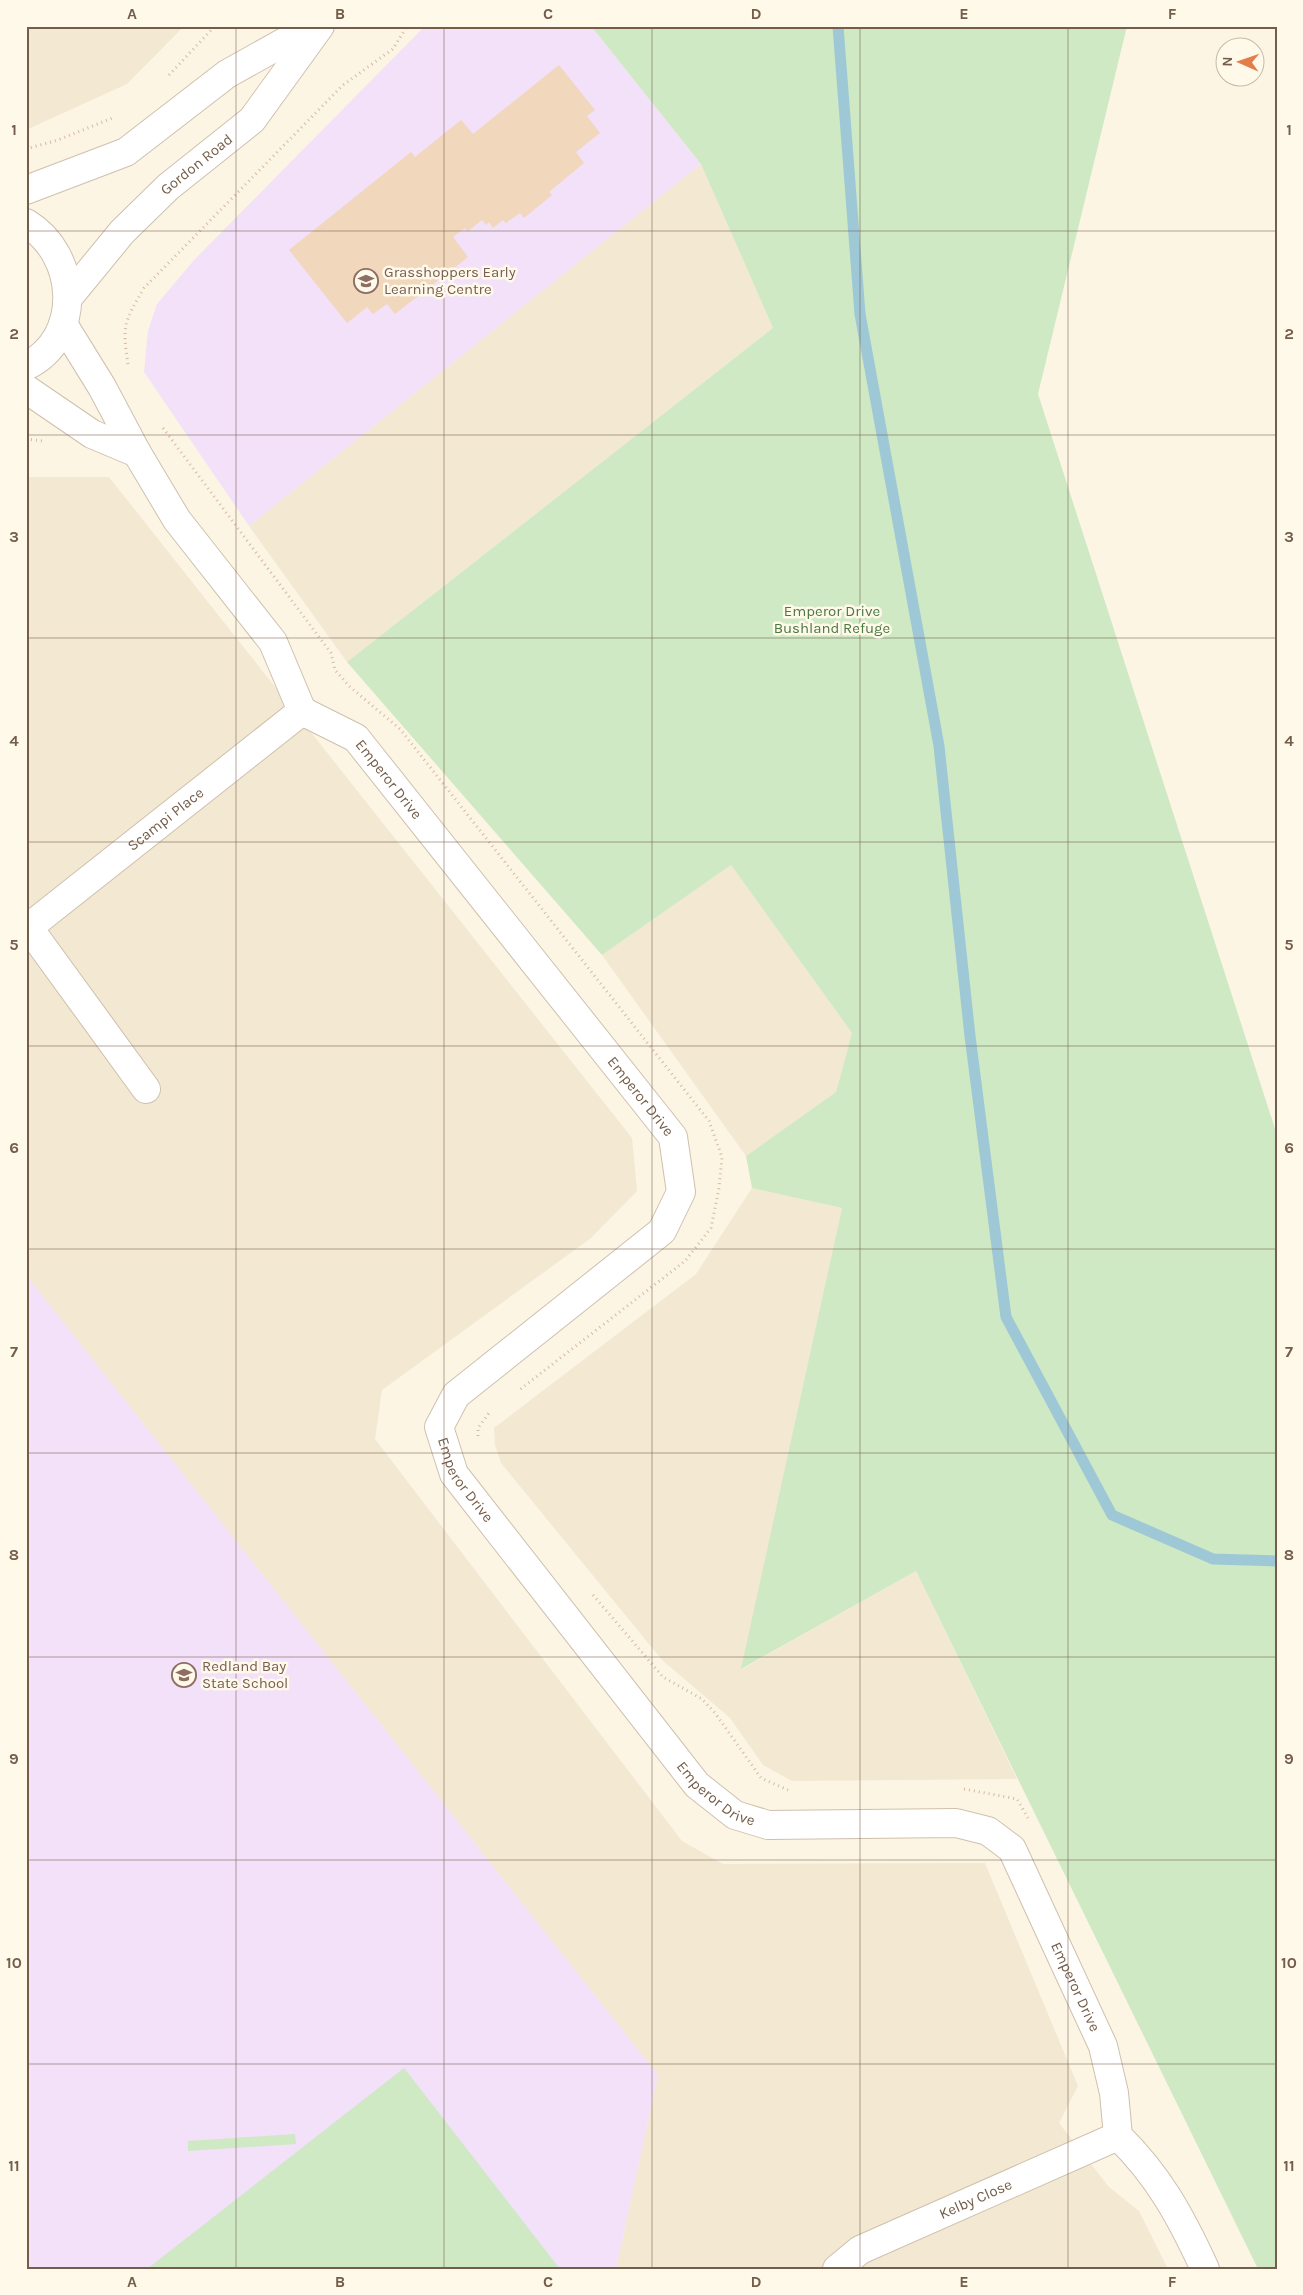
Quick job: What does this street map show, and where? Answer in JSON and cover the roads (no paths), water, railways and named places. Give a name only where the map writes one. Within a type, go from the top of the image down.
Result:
[{"type":"street","points":[[26,190],[126,152],[227,74],[313,26]]},
{"type":"street","name":"Gordon Road","points":[[68,298],[122,232],[168,187],[252,120],[320,26]]},
{"type":"street","points":[[26,223],[38,230],[55,249],[65,272],[68,298],[63,324],[50,347],[26,366]]},
{"type":"street","points":[[63,324],[102,388],[137,453],[177,520],[273,642],[302,711]]},
{"type":"street","points":[[26,389],[92,434],[137,453]]},
{"type":"street","name":"Scampi Place","points":[[146,1089],[27,925],[302,711]]},
{"type":"street","name":"Emperor Drive","points":[[302,711],[356,738],[674,1137],[681,1192],[662,1231],[456,1395],[439,1427],[454,1474],[697,1785],[735,1816],[768,1825],[956,1823],[988,1831],[1012,1849],[1103,2046],[1114,2093],[1118,2136]]},
{"type":"street","points":[[1118,2136],[1144,2162],[1172,2203],[1205,2269]]},
{"type":"street","name":"Kelby Close","points":[[837,2269],[860,2250],[1118,2136]]},
{"type":"waterway","points":[[838,26],[860,314],[939,746],[970,1036],[1006,1317],[1112,1515],[1213,1559],[1277,1561]]},
{"type":"place","name":"Grasshoppers Early Learning Centre","points":[[366,281]]},
{"type":"place","name":"Redland Bay State School","points":[[184,1675]]},
{"type":"park label","name":"Emperor Drive Bushland Refuge","points":[[832,620]]}]
